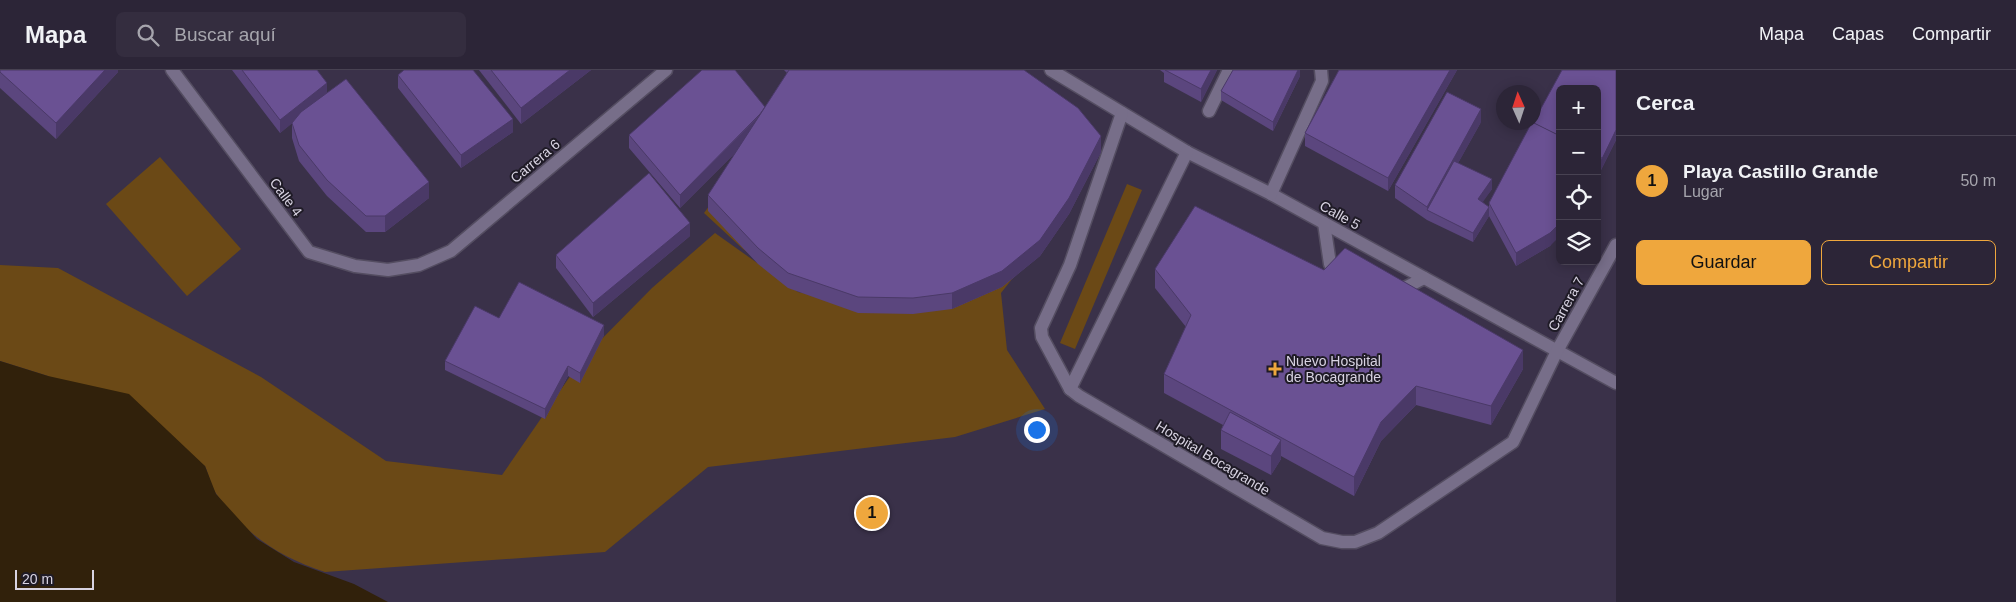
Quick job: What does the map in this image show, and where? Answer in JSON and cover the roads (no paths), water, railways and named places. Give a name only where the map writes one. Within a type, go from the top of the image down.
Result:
[{"type":"street","name":"Calle 4","points":[[172,70],[309,252],[355,266],[388,270],[419,265]]},
{"type":"street","name":"Carrera 6","points":[[419,265],[451,251],[666,70]]},
{"type":"street","name":"Calle 5","points":[[1051,70],[1187,152],[1271,194],[1616,383]]},
{"type":"street","points":[[1209,111],[1229,70]]},
{"type":"street","points":[[1271,194],[1322,81],[1321,70]]},
{"type":"street","points":[[1070,389],[1042,337],[1041,328],[1070,265],[1122,113]]},
{"type":"street","points":[[1070,389],[1187,152]]},
{"type":"street","points":[[1324,223],[1332,269],[1344,279]]},
{"type":"street","name":"Carrera 7","points":[[1557,352],[1616,246]]},
{"type":"street","points":[[1381,297],[1391,295],[1424,278]]},
{"type":"street","name":"Hospital Bocagrande","points":[[1070,389],[1322,538],[1331,541],[1355,542],[1378,532],[1513,442],[1557,352]]},
{"type":"place","name":"Nuevo Hospital de Bocagrande","points":[[1275,369]]},
{"type":"place","name":"Playa Castillo Grande","points":[[872,513]]}]
